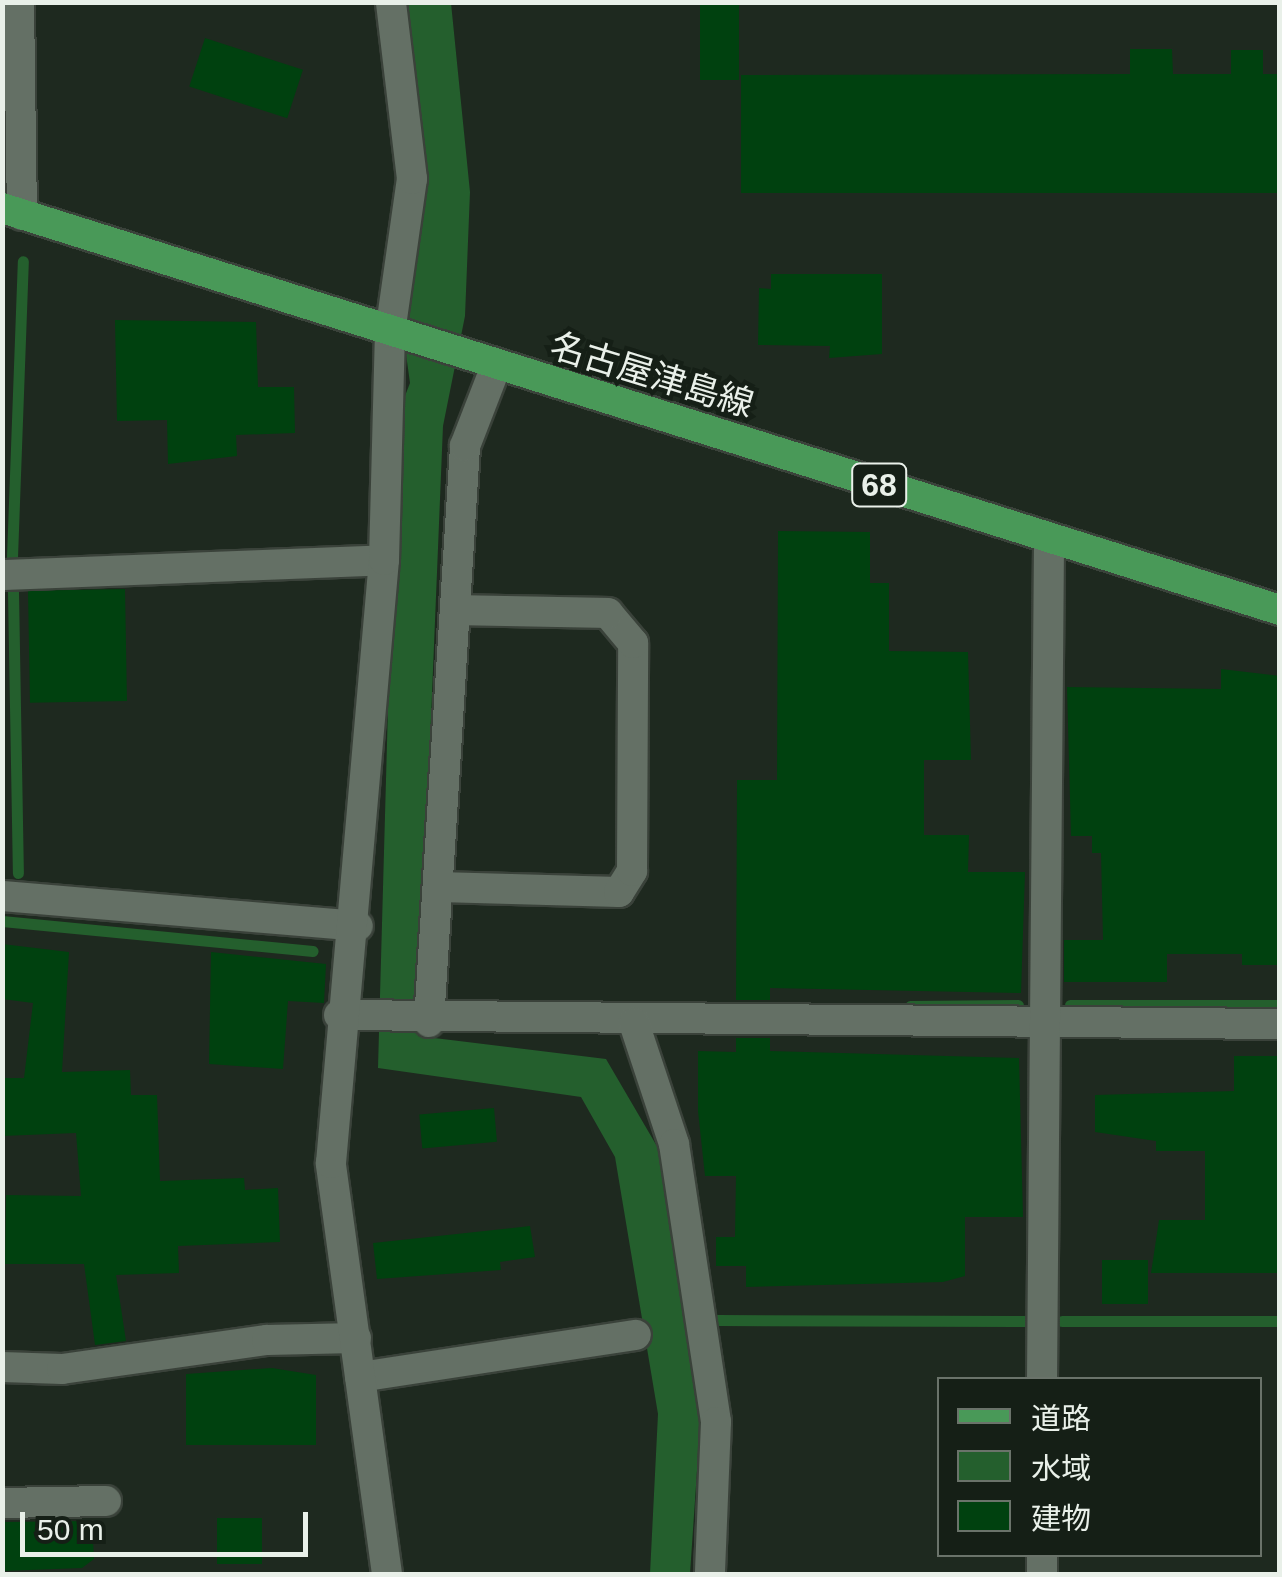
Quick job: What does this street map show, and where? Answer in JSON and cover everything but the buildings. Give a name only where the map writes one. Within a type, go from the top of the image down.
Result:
[{"type":"main road","name":"名古屋津島線","points":[[12,212],[1280,610]]},
{"type":"street","points":[[12,212],[20,2]]},
{"type":"street","points":[[387,1574],[332,1163],[358,926],[384,560],[390,332],[412,180],[391,2]]},
{"type":"street","points":[[426,1022],[439,886],[464,446],[487,363]]},
{"type":"street","points":[[1042,1377],[1050,538]]},
{"type":"street","points":[[2,574],[384,560]]},
{"type":"street","points":[[439,886],[619,892],[632,871],[633,643],[608,614],[455,610]]},
{"type":"street","points":[[2,896],[358,926]]},
{"type":"street","points":[[347,1016],[426,1022],[1280,1024]]},
{"type":"street","points":[[634,1022],[674,1144],[716,1422],[710,1574]]},
{"type":"street","points":[[360,1377],[636,1334]]},
{"type":"street","points":[[2,1366],[62,1369],[267,1340],[356,1338]]},
{"type":"street","points":[[2,1503],[106,1501]]},
{"type":"water","points":[[405,3],[451,3],[470,192],[465,316],[443,426],[418,1036],[606,1059],[658,1148],[701,1412],[690,1574],[650,1574],[658,1414],[615,1157],[581,1097],[378,1068],[396,419],[410,383],[398,296]]},
{"type":"waterway","points":[[12,557],[23,261]]},
{"type":"waterway","points":[[13,592],[18,873]]},
{"type":"waterway","points":[[2,921],[313,951]]},
{"type":"waterway","points":[[910,1006],[1018,1005]]},
{"type":"waterway","points":[[1070,1005],[1280,1005]]},
{"type":"waterway","points":[[717,1320],[1027,1321]]},
{"type":"waterway","points":[[1062,1321],[1280,1321]]}]
